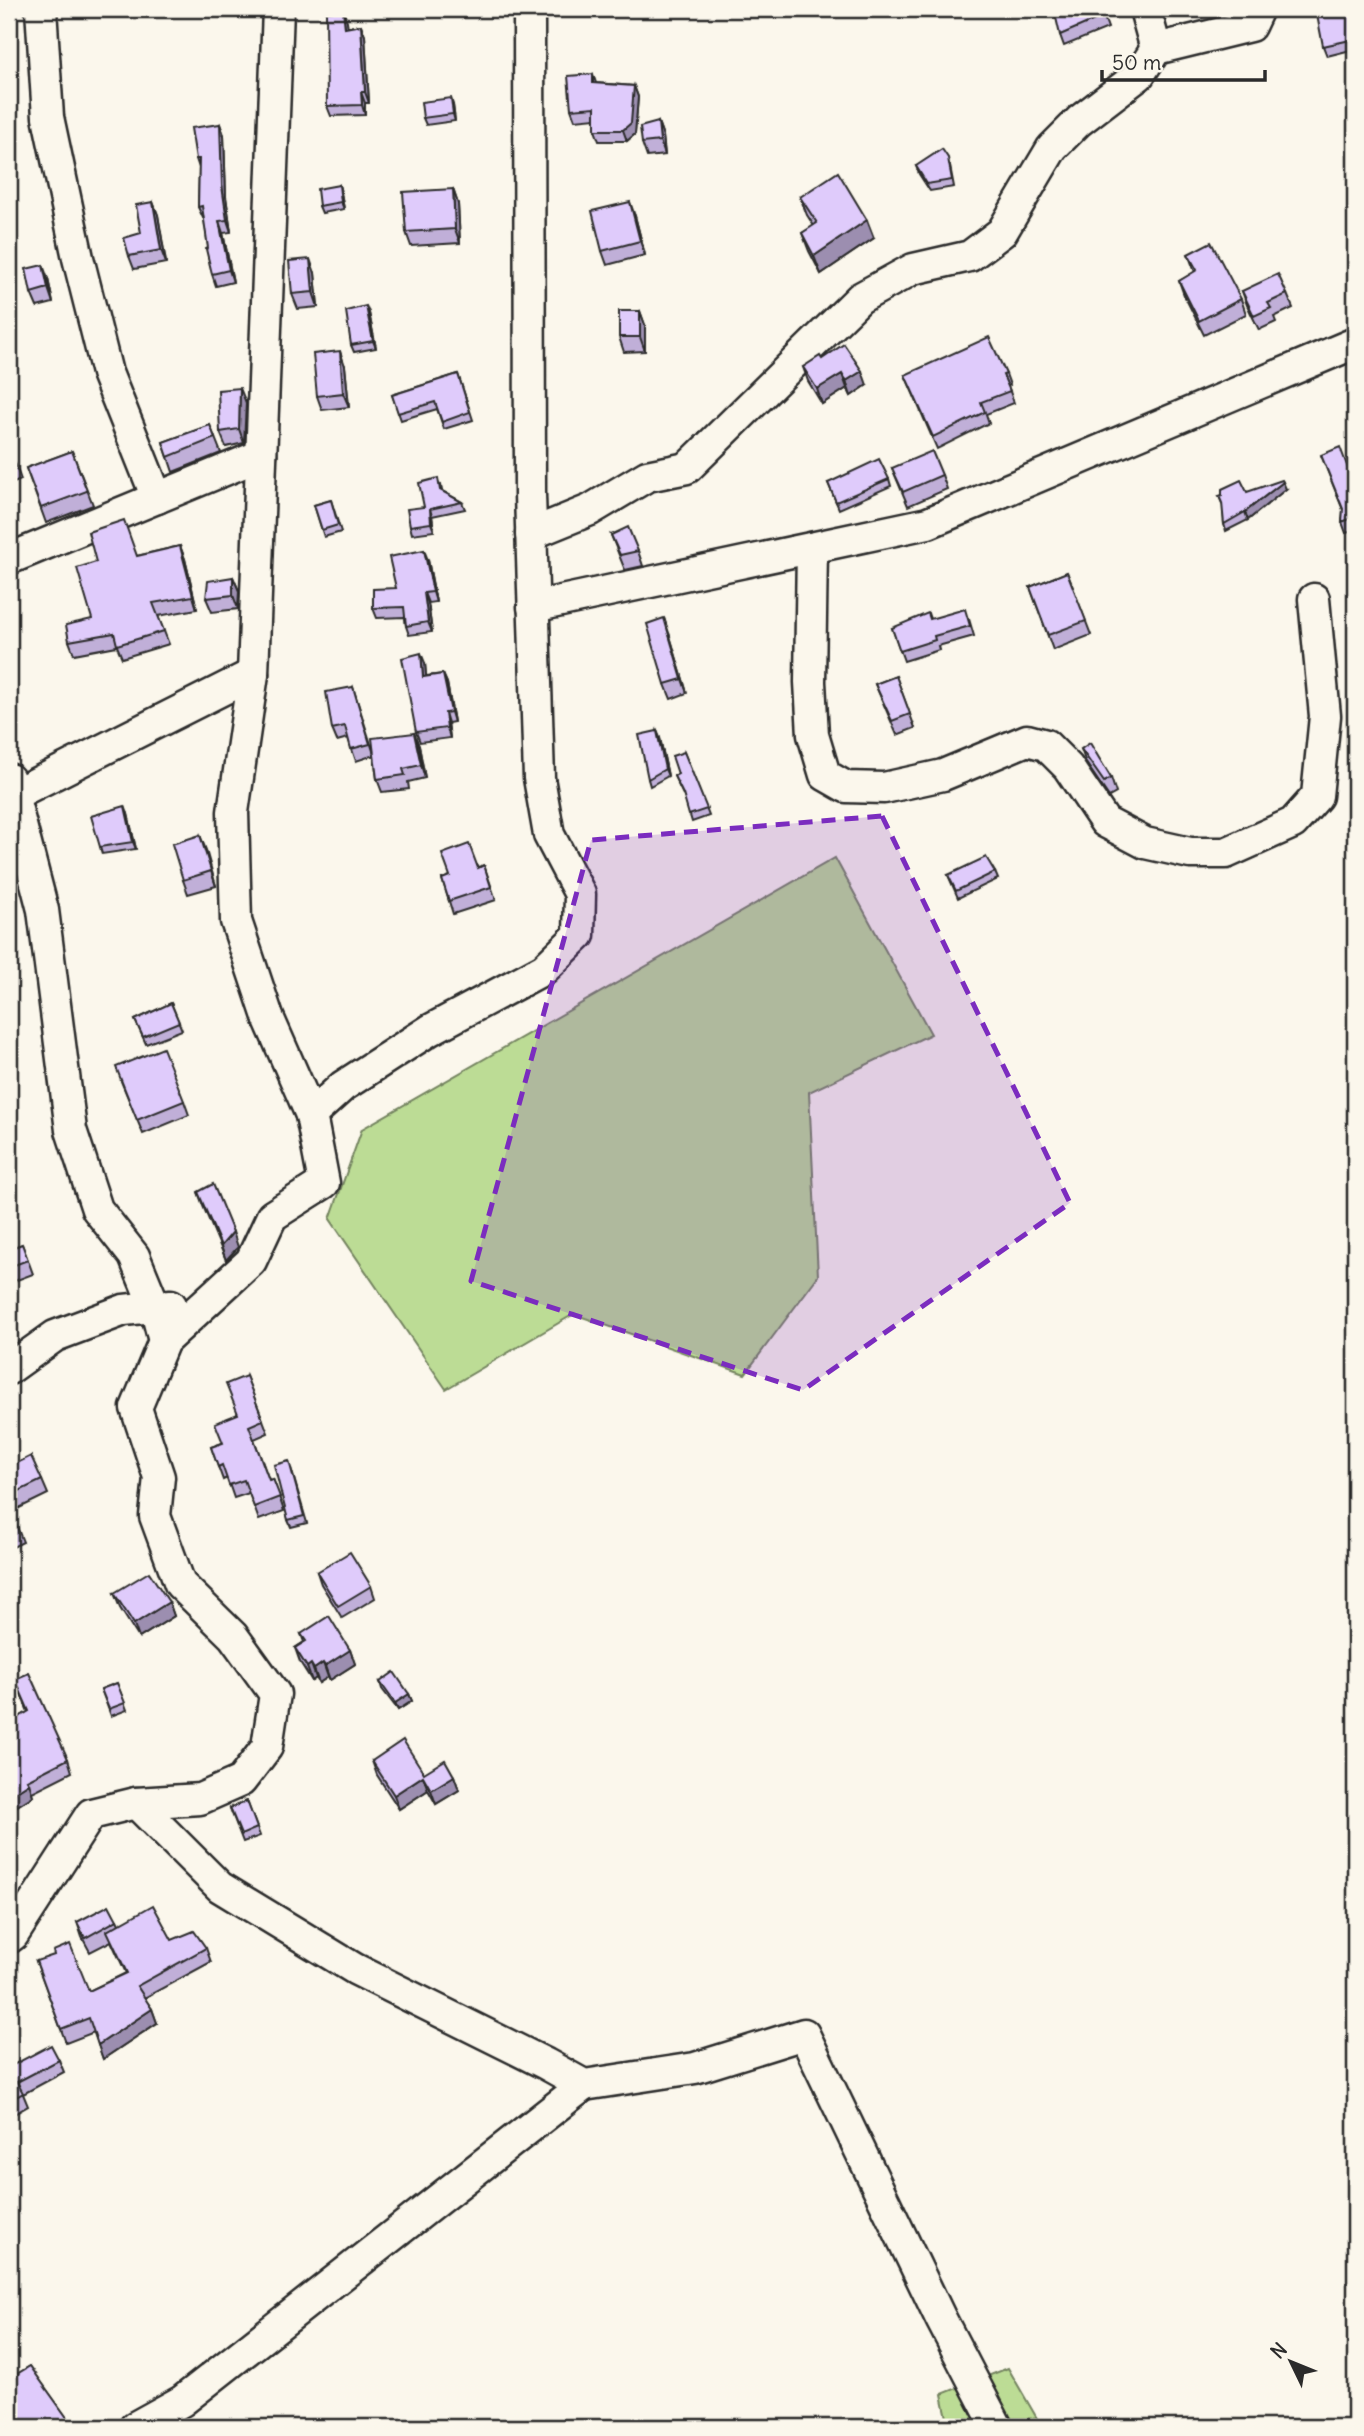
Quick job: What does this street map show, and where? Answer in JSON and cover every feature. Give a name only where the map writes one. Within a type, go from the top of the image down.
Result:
[{"type":"street","points":[[41,9],[48,117],[78,258],[107,373],[157,498]]},
{"type":"street","points":[[9,1938],[54,1875],[91,1814],[136,1803],[200,1799],[241,1781],[267,1747],[275,1694],[233,1636],[180,1584],[155,1516],[159,1477],[136,1408],[164,1341],[251,1261],[272,1216],[324,1183],[311,1115],[268,1017],[236,921],[233,811],[253,674],[278,9]]},
{"type":"street","points":[[311,1115],[343,1086],[430,1030],[544,969],[579,935],[580,894],[548,835],[538,778],[531,534],[529,9]]},
{"type":"street","points":[[1145,9],[1156,49]]},
{"type":"street","points":[[531,534],[590,510],[647,476],[687,468],[860,298],[913,269],[970,256],[1002,232],[1052,148],[1079,121],[1139,75],[1156,49],[1250,26],[1258,9]]},
{"type":"street","points":[[533,607],[928,523],[1355,344]]},
{"type":"street","points":[[9,559],[261,455]]},
{"type":"street","points":[[812,548],[810,682],[813,735],[825,775],[846,787],[884,788],[943,775],[1027,740],[1046,745],[1068,767],[1105,822],[1145,843],[1190,853],[1226,853],[1293,824],[1317,796],[1325,716],[1314,599]]},
{"type":"street","points":[[164,1341],[155,1307],[134,1256],[97,1209],[71,1130],[43,911],[11,790],[253,674]]},
{"type":"street","points":[[9,1369],[55,1336],[124,1310],[194,1302],[215,1294]]},
{"type":"street","points":[[136,1803],[220,1887],[355,1969],[584,2085]]},
{"type":"street","points":[[135,2427],[182,2401],[584,2085],[695,2068],[804,2034],[997,2427]]},
{"type":"highlighted area","points":[[882,816],[1070,1203],[803,1390],[471,1281],[591,840]]},
{"type":"green space","points":[[835,858],[931,1034],[809,1092],[818,1276],[745,1374],[574,1314],[446,1389],[330,1219],[362,1129]]},
{"type":"green space","points":[[1008,2368],[1042,2427],[949,2427],[942,2394]]},
{"type":"building","points":[[1054,9],[1101,9],[1104,16],[1060,35]]},
{"type":"building","points":[[1323,9],[1352,9],[1355,39],[1323,46],[1317,15],[1323,14]]},
{"type":"building","points":[[343,10],[345,28],[361,25],[365,92],[361,92],[362,105],[327,106],[326,12]]},
{"type":"building","points":[[593,74],[593,83],[634,86],[631,123],[623,130],[595,130],[595,107],[571,109],[568,76]]},
{"type":"building","points":[[451,98],[453,114],[423,118],[421,102]]},
{"type":"building","points":[[658,122],[660,141],[642,143],[640,127]]},
{"type":"building","points":[[220,124],[222,186],[227,220],[219,221],[229,270],[212,274],[206,249],[202,206],[198,207],[199,159],[196,159],[191,128]]},
{"type":"building","points":[[942,149],[948,158],[952,180],[927,184],[916,166]]},
{"type":"building","points":[[838,172],[867,220],[814,256],[802,233],[817,223],[800,197]]},
{"type":"building","points":[[339,185],[341,202],[319,206],[317,189]]},
{"type":"building","points":[[453,189],[455,229],[406,232],[403,192]]},
{"type":"building","points":[[153,202],[161,250],[129,256],[124,238],[141,233],[136,205]]},
{"type":"building","points":[[630,202],[640,241],[602,251],[592,211]]},
{"type":"building","points":[[1211,242],[1241,299],[1199,321],[1179,281],[1197,270],[1188,254]]},
{"type":"building","points":[[310,259],[313,292],[292,294],[289,261]]},
{"type":"building","points":[[43,265],[48,288],[31,293],[26,269]]},
{"type":"building","points":[[1278,274],[1287,294],[1268,303],[1271,308],[1254,316],[1242,291]]},
{"type":"building","points":[[366,306],[373,341],[351,345],[346,311]]},
{"type":"building","points":[[619,311],[640,311],[640,337],[619,337]]},
{"type":"building","points":[[989,337],[1006,374],[1003,375],[1010,391],[981,402],[985,412],[933,437],[905,375]]},
{"type":"building","points":[[844,344],[862,371],[846,381],[842,374],[817,389],[803,367],[820,356],[822,359]]},
{"type":"building","points":[[340,351],[343,393],[317,396],[313,354]]},
{"type":"building","points":[[458,374],[470,412],[442,422],[435,402],[398,413],[392,395]]},
{"type":"building","points":[[240,388],[239,429],[220,432],[218,390]]},
{"type":"building","points":[[210,425],[215,438],[168,457],[163,442]]},
{"type":"building","points":[[9,447],[16,466],[9,468]]},
{"type":"building","points":[[1340,447],[1355,487],[1355,517],[1342,522],[1343,509],[1321,455]]},
{"type":"building","points":[[72,451],[87,491],[41,508],[26,468]]},
{"type":"building","points":[[932,451],[942,475],[903,492],[892,468]]},
{"type":"building","points":[[879,459],[889,479],[836,502],[828,483]]},
{"type":"building","points":[[438,478],[440,490],[462,502],[430,509],[431,523],[410,526],[407,509],[424,507],[419,483]]},
{"type":"building","points":[[1241,480],[1247,492],[1282,480],[1283,482],[1245,512],[1224,524],[1219,496],[1222,495],[1222,489]]},
{"type":"building","points":[[331,500],[338,525],[322,530],[314,505]]},
{"type":"building","points":[[124,520],[137,556],[180,546],[193,596],[153,603],[164,631],[117,645],[114,633],[69,641],[66,625],[92,619],[77,568],[96,562],[88,532]]},
{"type":"building","points":[[628,527],[638,551],[620,555],[611,535]]},
{"type":"building","points":[[424,550],[433,592],[424,593],[428,622],[406,626],[404,607],[373,608],[373,589],[396,588],[389,557]]},
{"type":"building","points":[[1067,572],[1086,621],[1048,635],[1030,587]]},
{"type":"building","points":[[233,577],[233,595],[206,598],[208,581]]},
{"type":"building","points":[[965,609],[970,626],[934,636],[935,640],[900,651],[892,628],[928,613],[930,619]]},
{"type":"building","points":[[664,618],[682,679],[665,684],[647,624]]},
{"type":"building","points":[[421,653],[423,677],[443,674],[451,712],[445,713],[447,728],[416,732],[402,658]]},
{"type":"building","points":[[896,676],[910,714],[892,721],[875,684]]},
{"type":"building","points":[[353,687],[370,744],[351,749],[345,726],[332,729],[326,692]]},
{"type":"building","points":[[657,731],[665,769],[648,779],[639,735]]},
{"type":"building","points":[[414,733],[421,765],[403,769],[405,775],[377,779],[372,738]]},
{"type":"building","points":[[1090,743],[1111,778],[1104,782],[1081,749]]},
{"type":"building","points":[[684,752],[707,809],[689,815],[674,776],[678,774],[672,756]]},
{"type":"building","points":[[125,806],[133,842],[100,847],[91,816]]},
{"type":"building","points":[[200,835],[211,871],[183,880],[172,844]]},
{"type":"building","points":[[469,844],[478,868],[484,865],[491,887],[449,901],[442,879],[450,876],[442,854]]},
{"type":"building","points":[[986,857],[995,872],[956,891],[948,875]]},
{"type":"building","points":[[171,1003],[179,1022],[143,1037],[135,1020]]},
{"type":"building","points":[[163,1048],[184,1101],[137,1120],[116,1067]]},
{"type":"building","points":[[213,1184],[233,1232],[221,1246],[198,1192]]},
{"type":"building","points":[[22,1244],[28,1260],[9,1267],[9,1249]]},
{"type":"building","points":[[246,1376],[263,1420],[249,1426],[269,1480],[273,1479],[280,1497],[254,1507],[244,1480],[229,1485],[222,1465],[218,1467],[211,1447],[223,1443],[215,1423],[238,1414],[226,1384]]},
{"type":"building","points":[[31,1456],[42,1480],[9,1496],[9,1467]]},
{"type":"building","points":[[289,1461],[304,1516],[288,1520],[274,1465]]},
{"type":"building","points":[[9,1512],[17,1527],[9,1532]]},
{"type":"building","points":[[350,1552],[371,1586],[338,1606],[317,1572]]},
{"type":"building","points":[[149,1572],[169,1602],[134,1624],[114,1593]]},
{"type":"building","points":[[329,1616],[350,1650],[325,1666],[323,1663],[314,1669],[311,1664],[307,1667],[295,1648],[306,1641],[301,1634]]},
{"type":"building","points":[[394,1672],[409,1694],[395,1703],[380,1682]]},
{"type":"building","points":[[29,1673],[68,1759],[27,1780],[29,1783],[9,1796],[9,1723],[29,1711],[15,1679]]},
{"type":"building","points":[[117,1683],[125,1703],[109,1709],[101,1689]]},
{"type":"building","points":[[403,1740],[424,1773],[445,1760],[454,1776],[431,1790],[423,1776],[394,1795],[372,1761]]},
{"type":"building","points":[[247,1801],[257,1828],[241,1835],[230,1808]]},
{"type":"building","points":[[109,1905],[117,1920],[85,1938],[77,1922]]},
{"type":"building","points":[[153,1905],[172,1940],[194,1931],[206,1948],[137,1986],[152,2009],[98,2045],[89,2018],[61,2029],[36,1961],[54,1955],[53,1951],[70,1944],[89,1991],[127,1973],[107,1931]]},
{"type":"building","points":[[51,2045],[59,2060],[17,2082],[23,2093],[9,2101],[9,2067]]},
{"type":"building","points":[[30,2366],[73,2426],[31,2427],[29,2424],[18,2427],[9,2414],[9,2371],[10,2374],[15,2371],[17,2374]]}]
